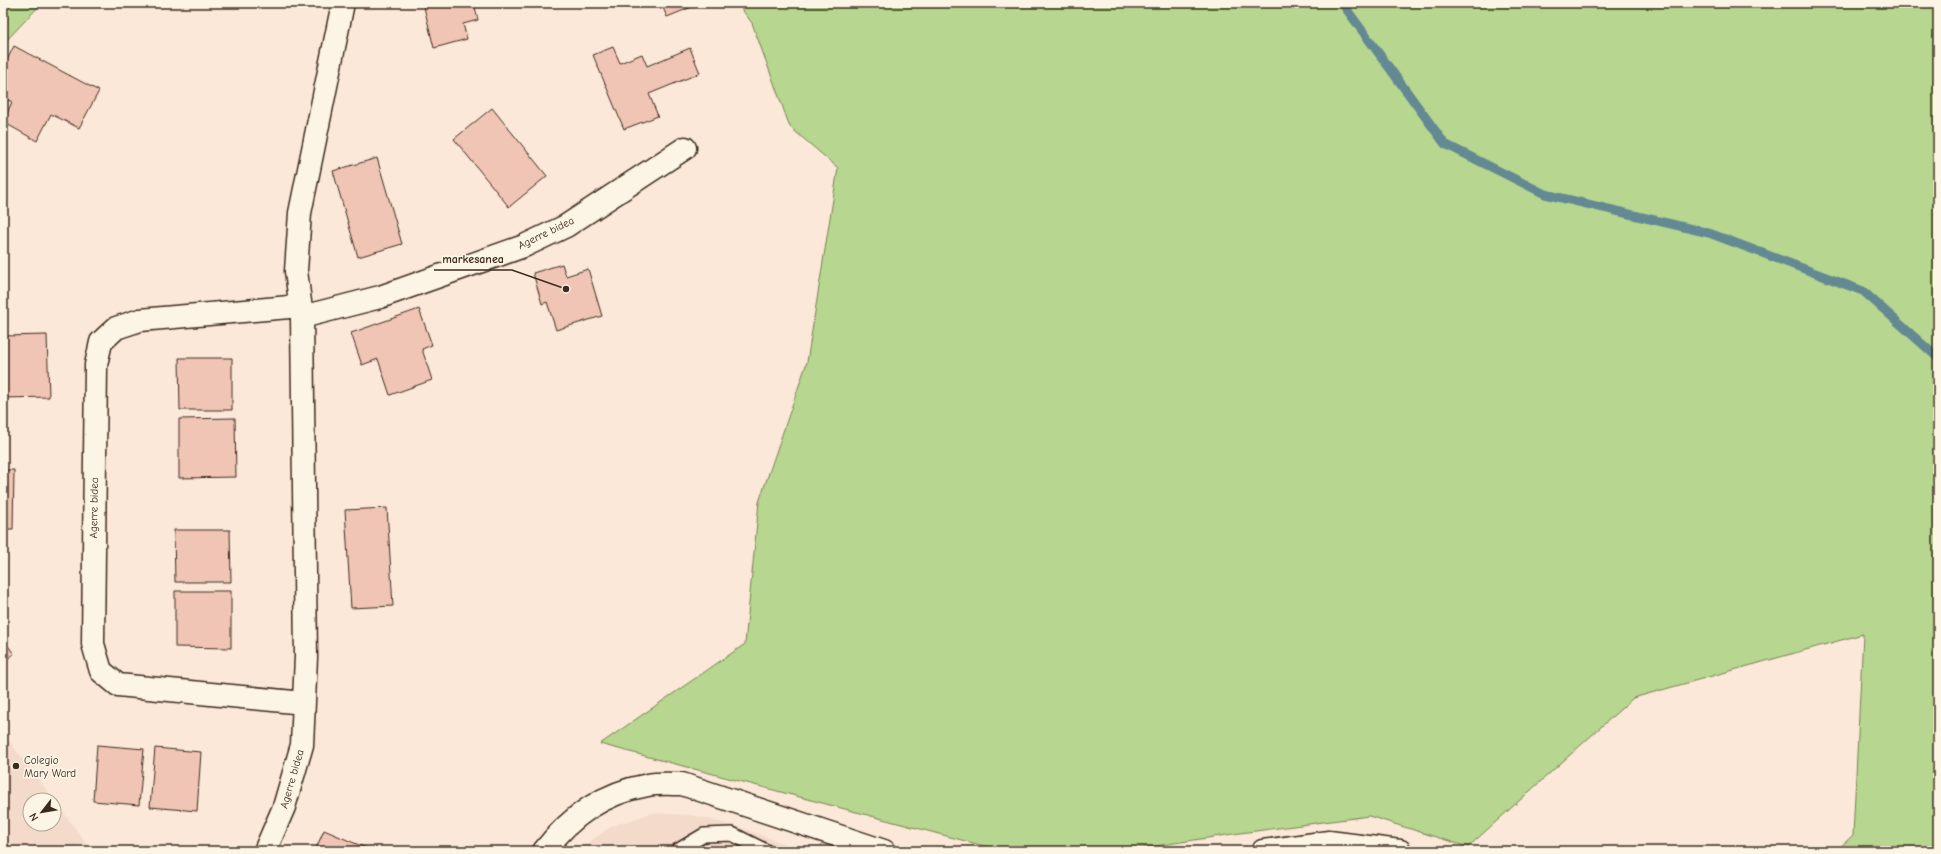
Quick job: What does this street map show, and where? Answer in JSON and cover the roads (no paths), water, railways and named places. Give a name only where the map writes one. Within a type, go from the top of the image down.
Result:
[{"type":"street","name":"Agerre bidea","points":[[265,851],[284,807],[302,745],[306,657],[301,312],[296,271],[300,213],[343,3]]},
{"type":"street","name":"Agerre bidea","points":[[304,703],[118,685],[101,671],[93,644],[96,365],[101,342],[116,328],[140,320],[301,312],[380,297],[524,246],[566,226],[685,148]]},
{"type":"street","points":[[544,851],[561,829],[586,808],[621,792],[649,784],[682,784],[884,851]]},
{"type":"street","points":[[1263,851],[1329,842],[1400,851]]},
{"type":"lane","points":[[678,851],[704,835],[732,834],[766,851]]},
{"type":"waterway","points":[[1342,3],[1445,144],[1545,194],[1709,233],[1863,291],[1938,358]]},
{"type":"place","name":"markesanea","points":[[566,289]]},
{"type":"place","name":"Colegio Mary Ward","points":[[16,766]]}]
